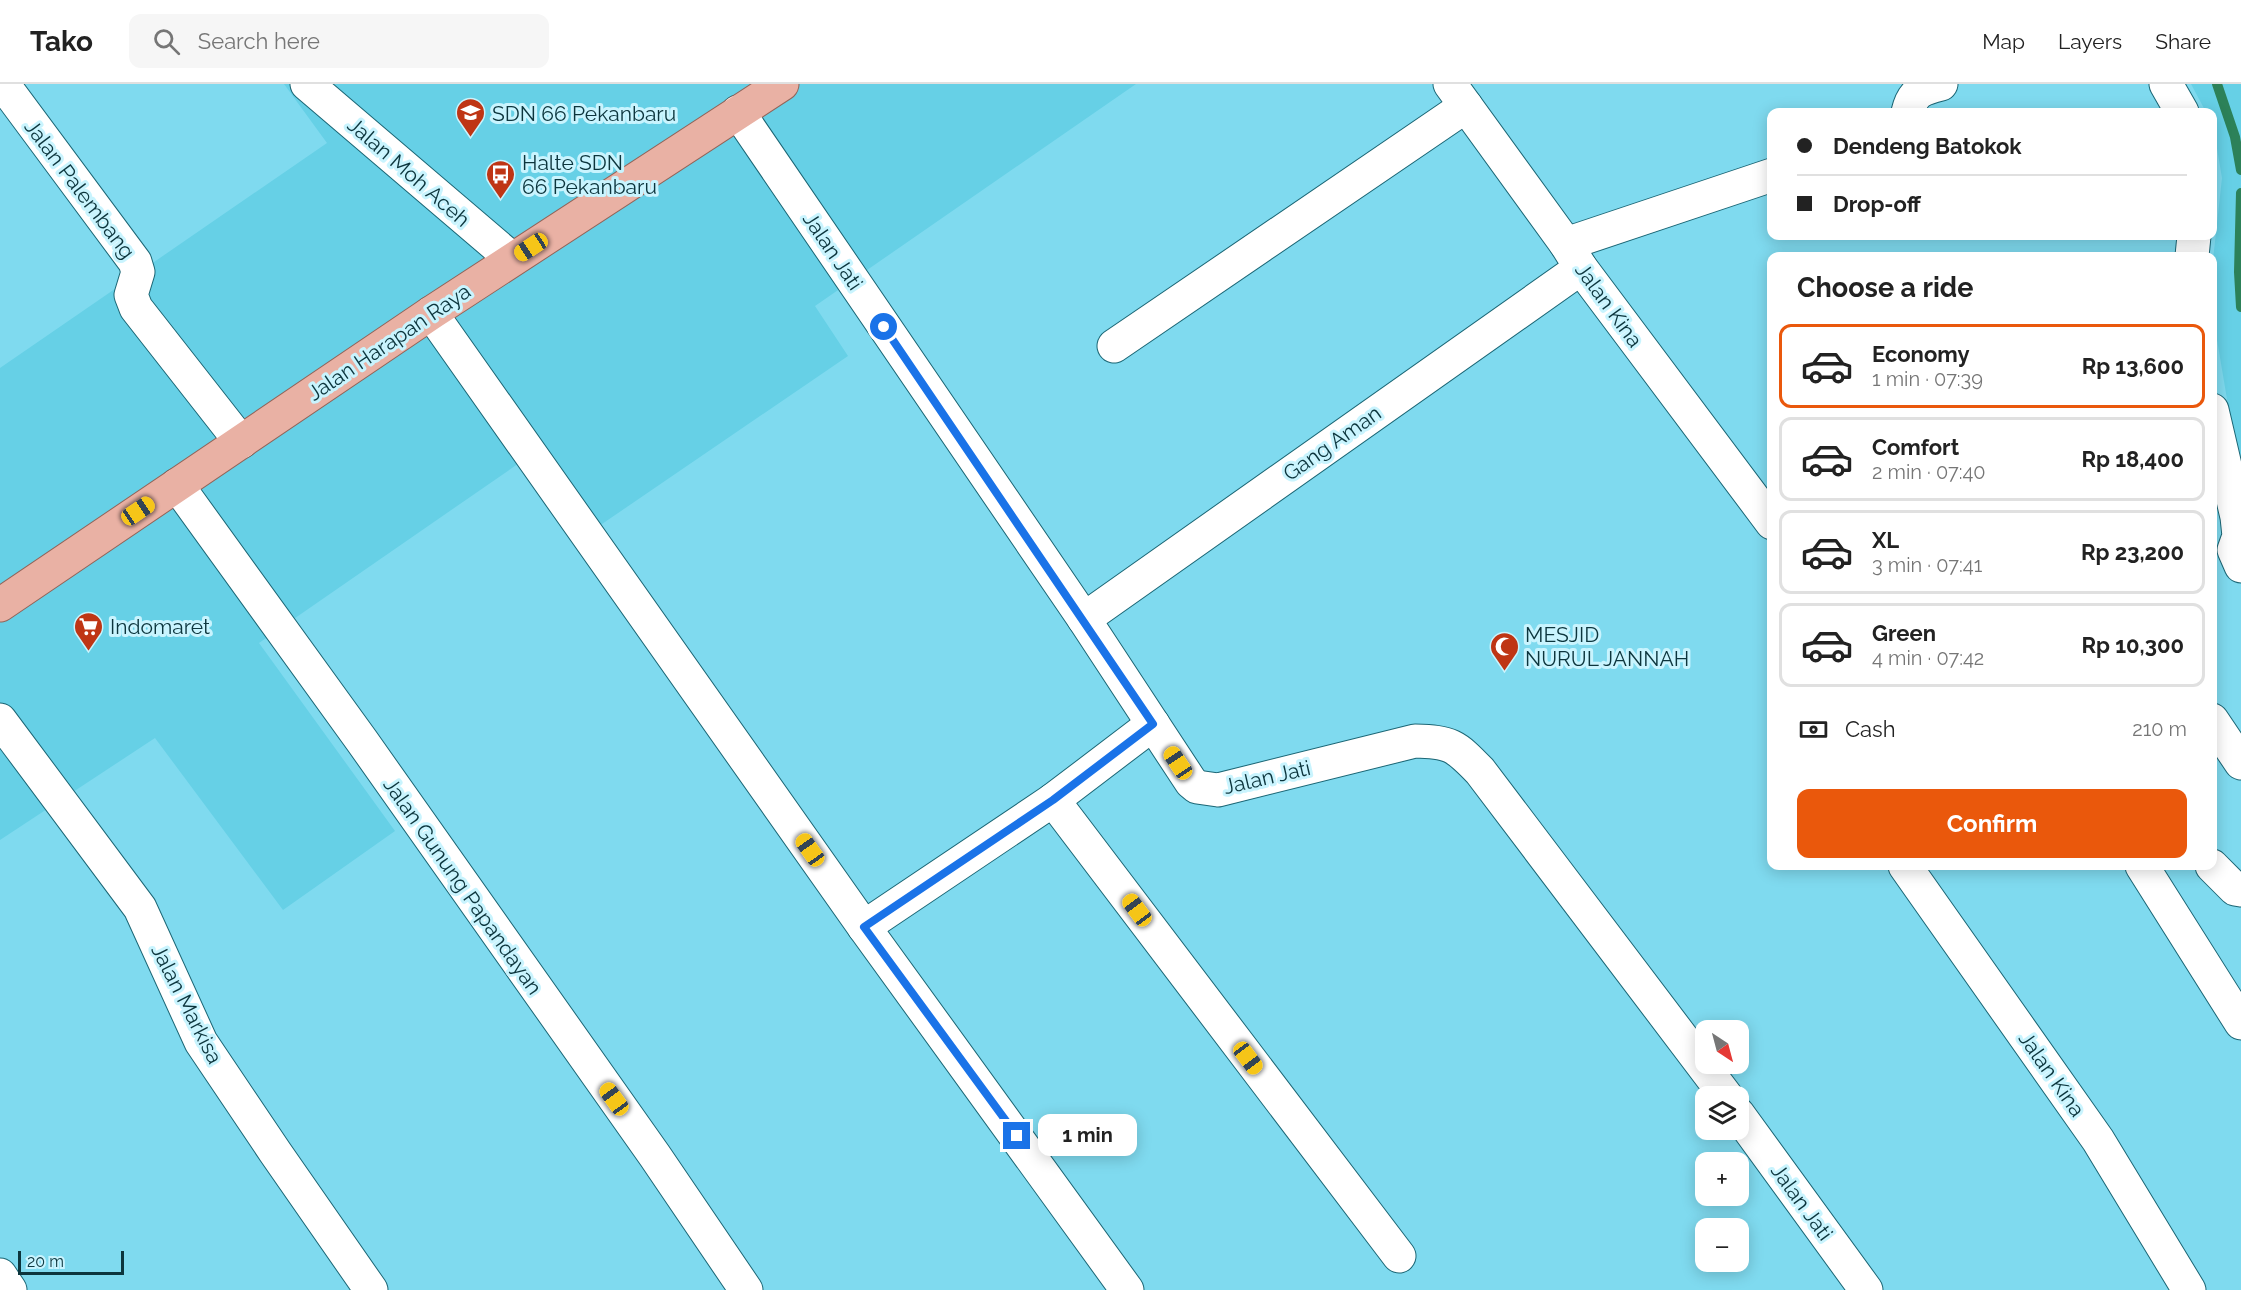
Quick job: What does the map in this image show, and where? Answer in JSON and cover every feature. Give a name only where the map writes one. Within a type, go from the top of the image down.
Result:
[{"type":"main road","name":"Jalan Harapan Raya","points":[[0,605],[512,259],[782,84]]},
{"type":"street","name":"Jalan Palembang","points":[[3,84],[135,262],[138,272],[131,296],[136,308],[241,442]]},
{"type":"street","name":"Jalan Moh Aceh","points":[[307,84],[512,259]]},
{"type":"street","points":[[1909,108],[1910,102],[1920,90],[1941,84]]},
{"type":"street","points":[[2166,84],[2180,108]]},
{"type":"street","points":[[1114,345],[1458,95]]},
{"type":"street","name":"Jalan Kina","points":[[1458,95],[1573,256],[1767,516]]},
{"type":"street","name":"Jalan Jati","points":[[738,112],[1083,619],[1191,782],[1206,790],[1218,790],[1415,741],[1440,741],[1458,748],[1487,781],[1718,1086]]},
{"type":"street","name":"Gang Aman","points":[[1083,619],[1573,256],[1767,177]]},
{"type":"street","points":[[431,313],[864,927],[1127,1290]]},
{"type":"street","points":[[2217,430],[2230,482],[2239,536],[2229,556]]},
{"type":"street","name":"Jalan Gunung Papandayan","points":[[177,485],[362,741],[655,1156],[746,1290]]},
{"type":"street","name":"Jalan Markisa","points":[[0,720],[140,908],[201,1042],[371,1290]]},
{"type":"street","points":[[864,927],[1053,800],[1153,724]]},
{"type":"street","points":[[2217,727],[2241,763]]},
{"type":"street","points":[[1053,800],[1372,1224],[1399,1256]]},
{"type":"street","name":"Jalan Kina","points":[[1908,870],[2098,1140],[2189,1290]]},
{"type":"street","points":[[2145,870],[2241,1023]]},
{"type":"street","points":[[2216,870],[2235,890],[2241,890]]},
{"type":"street","name":"Jalan Jati","points":[[1749,1129],[1866,1290]]},
{"type":"shaded area","points":[[284,84],[1136,84],[815,306],[848,356],[580,539],[525,459],[259,643],[395,831],[283,910],[155,738],[0,840],[0,368],[327,143]]},
{"type":"shaded area","points":[[2191,84],[2241,84],[2241,482],[2217,340],[2217,252],[2214,252],[2222,178],[2217,149],[2217,108],[2204,108]]},
{"type":"waterway","points":[[2217,84],[2235,137],[2241,170]]},
{"type":"waterway","points":[[2241,193],[2239,272],[2241,307]]},
{"type":"place","name":"SDN 66 Pekanbaru","points":[[471,138]]},
{"type":"place","name":"Halte SDN 66 Pekanbaru","points":[[501,200]]},
{"type":"place","name":"Indomaret","points":[[89,652]]},
{"type":"place","name":"MESJID NURUL JANNAH","points":[[1504,672]]},
{"type":"route","points":[[884,327],[1153,724],[1053,800],[864,927],[1017,1136]]}]
